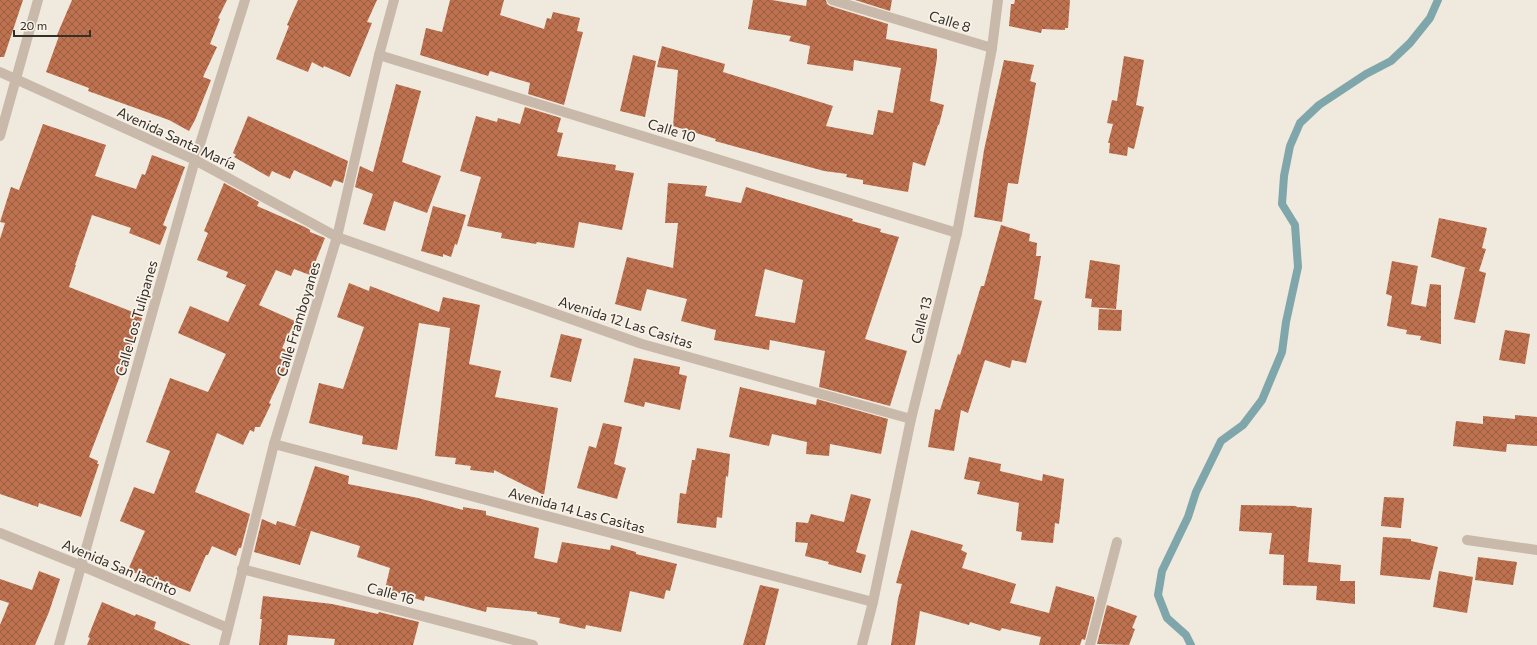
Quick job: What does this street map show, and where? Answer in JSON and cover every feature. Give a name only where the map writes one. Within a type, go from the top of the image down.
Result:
[{"type":"street","points":[[0,136],[38,0]]},
{"type":"street","name":"Calle Los Tulipanes","points":[[59,645],[195,160],[245,0]]},
{"type":"street","name":"Calle Framboyanes","points":[[224,645],[274,444],[337,237],[378,55],[394,0]]},
{"type":"street","name":"Calle 8","points":[[832,0],[992,48]]},
{"type":"street","name":"Calle 13","points":[[862,645],[911,419],[958,233],[992,48],[998,0]]},
{"type":"street","name":"Calle 10","points":[[378,55],[958,233]]},
{"type":"street","name":"Avenida Santa María","points":[[0,72],[195,160],[337,237]]},
{"type":"street","name":"Avenida 12 Las Casitas","points":[[337,237],[642,344],[911,419]]},
{"type":"street","name":"Avenida 14 Las Casitas","points":[[274,444],[872,602]]},
{"type":"street","name":"Avenida San Jacinto","points":[[0,533],[228,628]]},
{"type":"street","points":[[1467,540],[1537,550]]},
{"type":"street","points":[[1090,645],[1117,542]]},
{"type":"street","name":"Calle 16","points":[[242,569],[533,645]]},
{"type":"building","points":[[0,0],[23,0],[4,57],[0,57]]},
{"type":"building","points":[[72,0],[227,0],[218,18],[220,19],[210,44],[217,47],[203,77],[211,80],[189,131],[169,120],[88,91],[89,88],[46,72],[59,36],[57,35]]},
{"type":"building","points":[[298,0],[377,0],[367,22],[372,23],[350,77],[324,66],[323,68],[312,62],[308,72],[276,59],[289,26],[287,25]]},
{"type":"building","points":[[450,0],[504,0],[500,15],[544,29],[547,18],[551,19],[553,12],[580,18],[577,31],[583,32],[564,105],[528,94],[530,83],[490,71],[488,76],[420,55],[426,28],[442,32]]},
{"type":"building","points":[[753,0],[772,0],[806,6],[807,0],[826,0],[827,4],[830,6],[888,24],[886,39],[937,49],[937,58],[930,101],[944,105],[925,166],[913,162],[908,192],[863,184],[863,180],[846,177],[847,174],[824,171],[715,141],[716,139],[673,126],[678,70],[657,67],[662,46],[725,64],[723,72],[833,106],[826,126],[873,135],[878,110],[893,113],[901,68],[854,60],[853,71],[807,64],[810,46],[789,41],[791,36],[748,29]]},
{"type":"building","points":[[855,0],[892,0],[890,11]]},
{"type":"building","points":[[1015,0],[1070,0],[1068,28],[1065,28],[1065,30],[1042,29],[1041,33],[1009,26],[1011,4],[1014,4]]},
{"type":"building","points":[[633,55],[656,61],[645,117],[620,111]]},
{"type":"building","points":[[1124,56],[1144,60],[1136,105],[1144,107],[1134,149],[1128,147],[1127,156],[1109,153],[1110,143],[1108,143],[1113,124],[1107,123],[1112,100],[1117,101]]},
{"type":"building","points":[[1004,60],[1034,65],[1030,81],[1036,83],[1018,184],[1008,183],[1002,222],[974,217],[984,150]]},
{"type":"building","points":[[396,84],[421,91],[402,162],[441,176],[427,213],[394,201],[385,231],[363,224],[373,194],[355,187],[360,166],[373,172]]},
{"type":"building","points":[[525,107],[561,118],[557,132],[563,133],[557,156],[616,165],[615,170],[634,173],[622,230],[579,222],[574,248],[501,238],[502,233],[467,226],[481,177],[460,171],[476,116],[497,122],[498,118],[520,124]]},
{"type":"building","points":[[248,116],[348,161],[343,183],[334,180],[331,187],[294,170],[290,179],[272,171],[269,177],[234,157],[236,155],[233,153]]},
{"type":"building","points":[[43,124],[106,145],[95,176],[136,189],[142,174],[145,175],[152,155],[185,167],[163,225],[167,227],[160,245],[129,233],[131,228],[92,215],[75,265],[69,287],[143,316],[89,457],[98,461],[97,464],[99,464],[81,517],[39,503],[38,507],[0,494],[0,239],[5,223],[0,222],[11,187],[19,190]]},
{"type":"building","points":[[224,183],[259,202],[257,206],[305,227],[310,230],[310,232],[325,238],[310,275],[294,269],[291,276],[276,270],[259,305],[295,321],[282,348],[292,353],[269,403],[271,404],[260,427],[255,427],[254,432],[250,430],[243,445],[217,433],[195,492],[250,514],[241,548],[239,548],[236,556],[212,546],[208,555],[206,555],[190,592],[158,579],[157,582],[128,570],[145,531],[120,521],[134,487],[154,494],[170,451],[146,442],[170,378],[208,392],[226,354],[178,333],[190,306],[228,322],[246,285],[226,277],[228,272],[197,260],[208,233],[204,231]]},
{"type":"building","points":[[668,183],[707,186],[705,196],[741,203],[746,187],[853,219],[852,221],[881,229],[880,232],[899,237],[865,339],[907,351],[890,406],[819,387],[825,351],[770,340],[769,350],[714,340],[716,330],[681,321],[687,299],[647,289],[641,311],[615,304],[627,257],[673,268],[678,223],[665,223]],"holes":[[[765,269],[803,280],[795,323],[755,316]]]},
{"type":"building","points":[[433,206],[466,215],[457,245],[455,244],[451,257],[443,254],[443,257],[421,251]]},
{"type":"building","points":[[1439,218],[1487,228],[1482,248],[1486,249],[1479,271],[1486,273],[1475,323],[1454,319],[1465,268],[1470,269],[1431,257]]},
{"type":"building","points":[[1001,225],[1030,234],[1029,241],[1037,243],[1036,256],[1041,256],[1034,299],[1042,301],[1026,363],[1012,360],[1010,368],[985,360],[968,413],[961,410],[954,451],[928,447],[935,409],[940,410],[958,354],[960,355],[981,286],[984,286]]},
{"type":"building","points":[[1090,260],[1120,265],[1116,309],[1091,307],[1092,299],[1085,298]]},
{"type":"building","points":[[1392,261],[1418,266],[1411,304],[1426,307],[1430,284],[1441,285],[1441,344],[1420,340],[1421,336],[1406,334],[1407,330],[1387,326],[1392,296],[1386,294]]},
{"type":"building","points":[[349,283],[369,291],[370,286],[439,312],[443,297],[480,305],[469,364],[501,371],[495,397],[558,408],[544,495],[494,470],[494,473],[470,470],[471,466],[455,464],[456,458],[435,456],[450,328],[419,323],[397,450],[362,444],[363,436],[309,423],[319,383],[343,389],[364,327],[337,317]]},
{"type":"building","points":[[1099,309],[1122,310],[1121,331],[1098,330]]},
{"type":"building","points":[[1505,330],[1530,334],[1525,364],[1499,360]]},
{"type":"building","points":[[561,334],[582,339],[571,382],[550,377]]},
{"type":"building","points":[[634,358],[680,367],[679,374],[687,376],[680,410],[645,402],[644,407],[624,402]]},
{"type":"building","points":[[740,387],[816,405],[817,399],[888,419],[881,454],[830,444],[829,456],[806,454],[807,442],[772,434],[769,446],[729,437]]},
{"type":"building","points":[[1515,415],[1537,417],[1537,446],[1507,444],[1506,452],[1453,446],[1456,421],[1483,424],[1483,416],[1515,419]]},
{"type":"building","points":[[603,423],[622,427],[614,464],[626,468],[617,499],[577,488],[589,446],[596,448]]},
{"type":"building","points":[[697,448],[730,454],[728,477],[726,476],[722,518],[717,517],[716,528],[677,523],[680,493],[686,494],[692,460],[695,460]]},
{"type":"building","points":[[969,457],[1001,464],[1000,471],[1042,481],[1043,474],[1064,479],[1059,524],[1055,523],[1053,543],[1021,540],[1022,532],[1016,531],[1019,503],[977,494],[980,482],[964,479]]},
{"type":"building","points":[[315,466],[349,476],[348,484],[418,498],[463,510],[463,507],[486,511],[486,515],[539,528],[534,558],[557,563],[562,542],[610,550],[611,545],[636,552],[636,554],[677,564],[670,591],[666,590],[664,599],[630,591],[621,632],[586,625],[585,629],[559,623],[560,618],[537,614],[537,612],[487,607],[486,612],[425,596],[424,601],[385,589],[390,568],[357,557],[360,546],[311,531],[300,565],[254,552],[262,519],[276,525],[277,521],[307,530],[295,526]]},
{"type":"building","points":[[851,494],[871,499],[856,552],[866,555],[861,573],[828,564],[829,562],[805,556],[808,543],[795,542],[796,522],[808,523],[811,514],[844,522]]},
{"type":"building","points":[[1384,497],[1404,498],[1401,528],[1381,526]]},
{"type":"building","points":[[1241,505],[1297,506],[1296,507],[1312,508],[1308,562],[1341,565],[1340,581],[1355,581],[1355,604],[1316,600],[1317,586],[1283,585],[1284,555],[1269,554],[1272,533],[1239,531]]},
{"type":"building","points":[[911,530],[963,545],[961,550],[967,553],[962,568],[1016,584],[1010,603],[1049,613],[1056,586],[1094,597],[1095,600],[1085,640],[1082,639],[1080,645],[1039,645],[1041,637],[1002,628],[1000,631],[970,622],[969,625],[920,611],[915,645],[891,645],[898,599],[902,584],[896,583]]},
{"type":"building","points":[[1383,537],[1411,539],[1411,541],[1438,547],[1430,580],[1380,575]]},
{"type":"building","points":[[1478,557],[1517,562],[1513,585],[1475,580]]},
{"type":"building","points":[[39,571],[60,579],[49,612],[35,645],[0,645],[0,625],[9,603],[0,600],[0,579],[32,590]]},
{"type":"building","points":[[1439,571],[1473,577],[1467,613],[1433,607]]},
{"type":"building","points":[[760,585],[779,589],[765,645],[743,645]]},
{"type":"building","points":[[263,596],[332,604],[378,614],[379,612],[419,622],[413,645],[334,645],[335,639],[288,635],[287,645],[259,645]]},
{"type":"building","points":[[102,602],[135,616],[136,614],[156,622],[154,629],[191,645],[87,645],[90,638],[88,637]]},
{"type":"building","points":[[1107,605],[1137,616],[1132,628],[1135,629],[1129,645],[1097,644]]},
{"type":"waterway","points":[[1191,645],[1186,635],[1167,618],[1158,595],[1162,571],[1188,517],[1196,492],[1221,441],[1243,425],[1262,400],[1282,352],[1286,322],[1298,267],[1295,225],[1282,204],[1284,176],[1290,146],[1300,123],[1319,105],[1366,74],[1391,61],[1410,43],[1430,18],[1438,0]]}]
